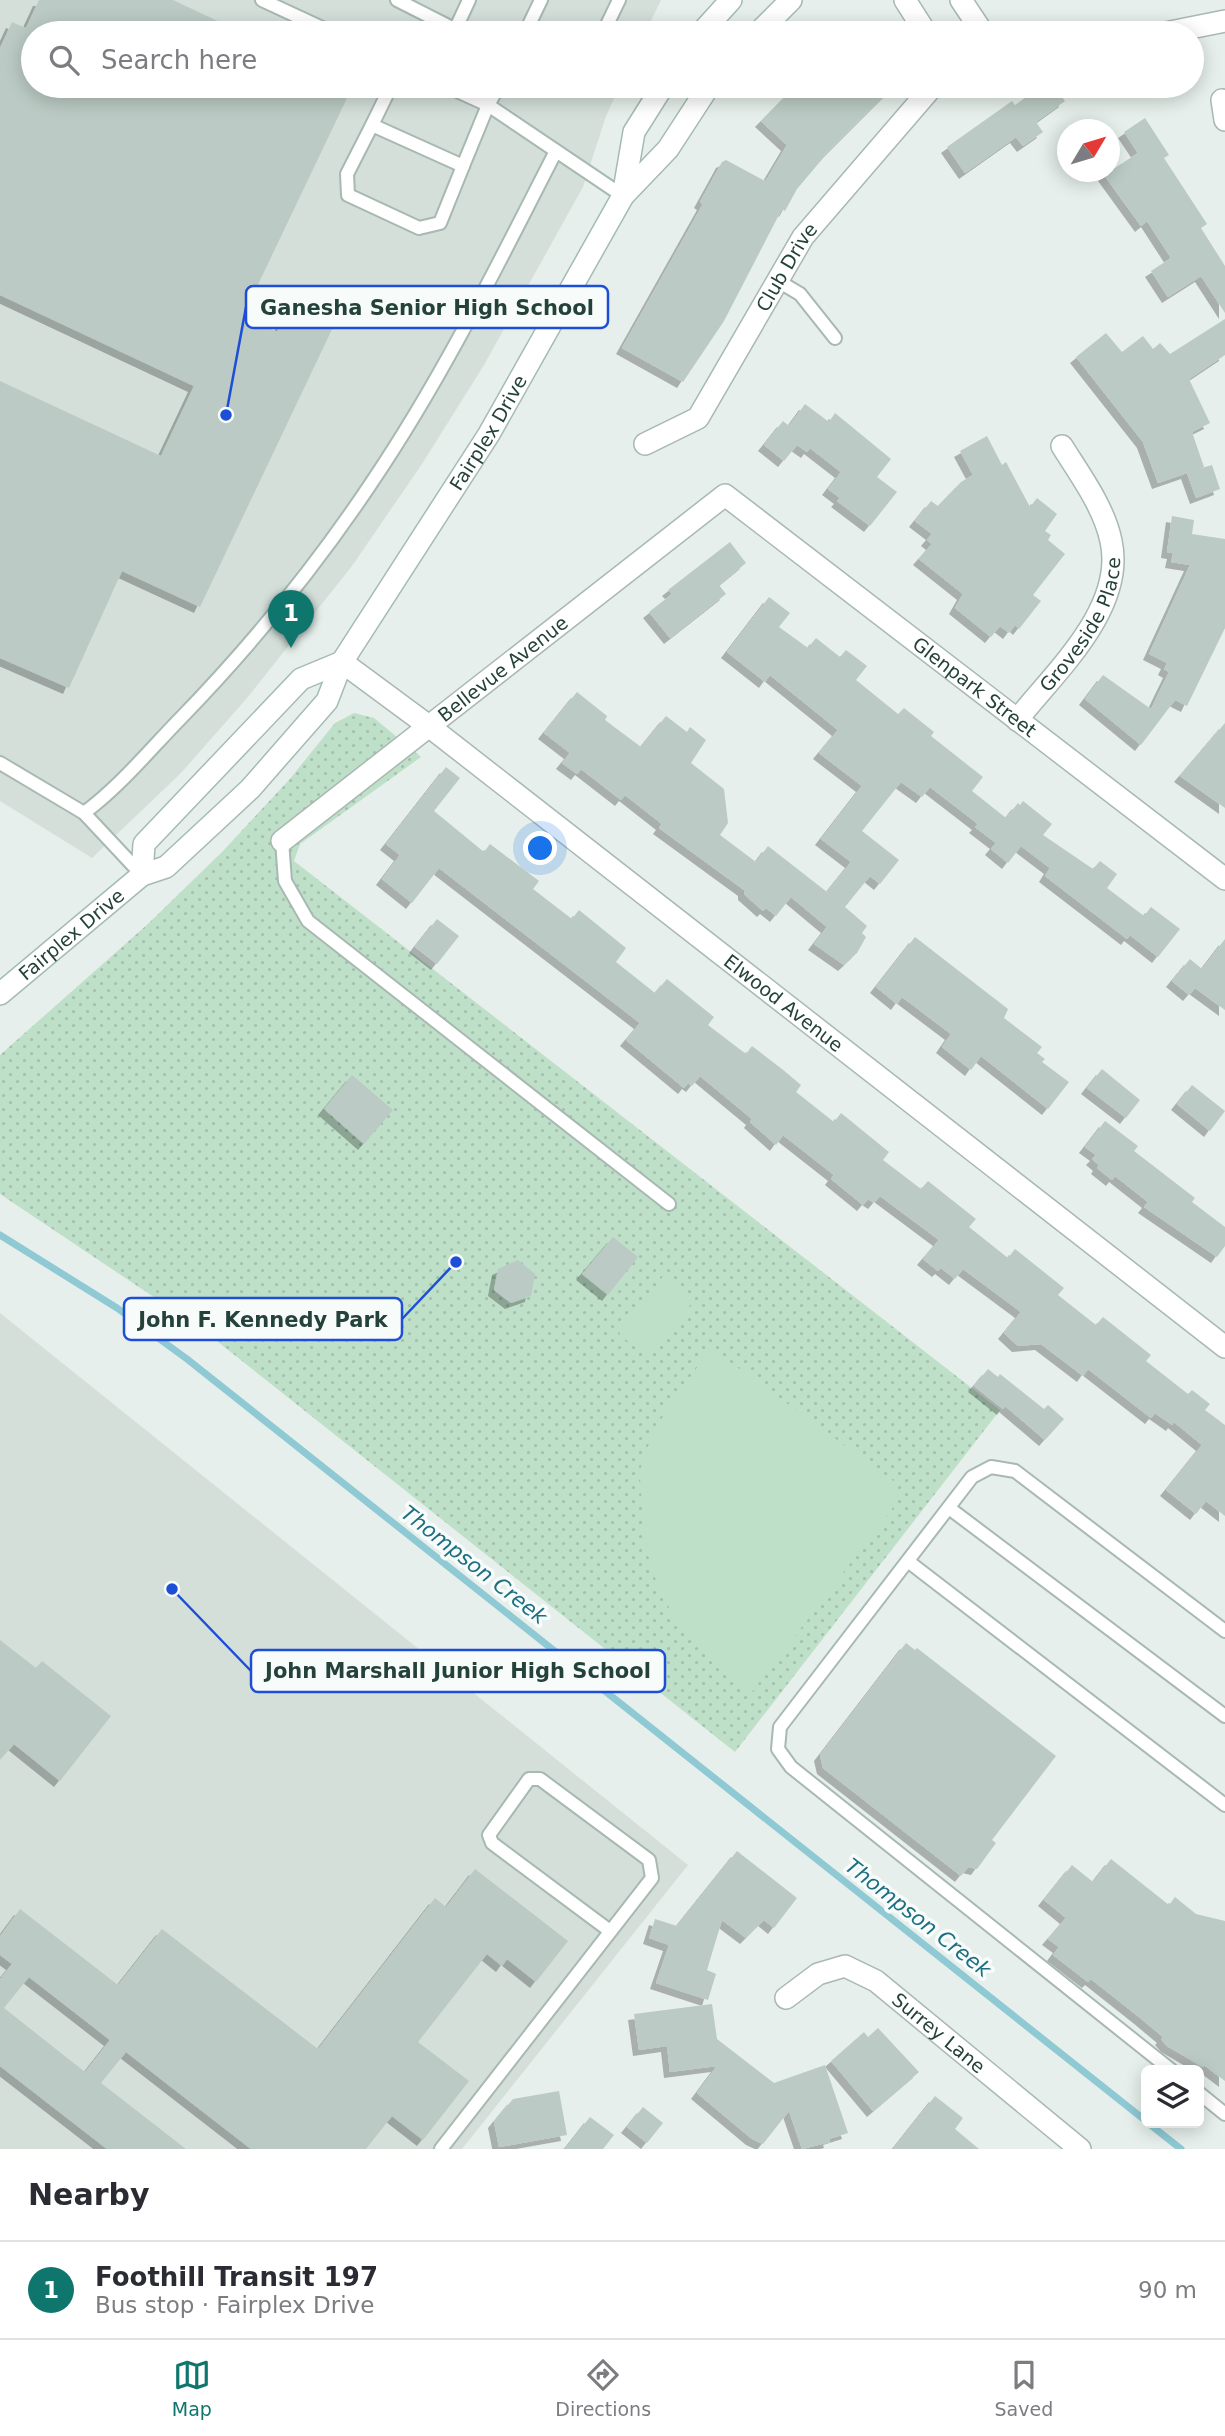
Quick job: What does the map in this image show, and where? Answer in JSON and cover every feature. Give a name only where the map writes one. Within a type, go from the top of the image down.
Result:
[{"type":"street","points":[[712,21],[731,0]]},
{"type":"street","points":[[770,21],[791,0]]},
{"type":"street","points":[[905,0],[918,21]]},
{"type":"street","points":[[961,0],[975,21]]},
{"type":"street","points":[[1204,25],[1225,21]]},
{"type":"street","name":"Fairplex Drive","points":[[623,196],[634,132],[655,98]]},
{"type":"street","name":"Fairplex Drive","points":[[0,994],[142,876],[166,867],[250,789],[327,702],[342,662],[489,434],[623,196],[668,149],[701,98]]},
{"type":"street","name":"Club Drive","points":[[645,444],[698,418],[811,227],[923,98]]},
{"type":"street","name":"Groveside Place","points":[[1017,720],[1097,619],[1113,580],[1111,541],[1094,498],[1062,446]]},
{"type":"street","name":"Glenpark Street","points":[[725,495],[1225,879]]},
{"type":"street","name":"Bellevue Avenue","points":[[282,841],[725,495]]},
{"type":"street","name":"Fairplex Drive","points":[[142,876],[144,844],[301,678],[342,662]]},
{"type":"street","name":"Elwood Avenue","points":[[342,662],[430,727],[1225,1347]]},
{"type":"street","name":"Surrey Lane","points":[[786,1998],[818,1974],[845,1966],[876,1981],[1080,2149]]},
{"type":"lane","points":[[262,0],[307,21]]},
{"type":"lane","points":[[397,0],[439,21]]},
{"type":"lane","points":[[462,21],[469,0]]},
{"type":"lane","points":[[531,21],[541,0]]},
{"type":"lane","points":[[609,21],[619,0]]},
{"type":"lane","points":[[385,98],[347,174],[348,195],[419,228],[440,223],[492,98]]},
{"type":"lane","points":[[473,98],[488,105],[623,196]]},
{"type":"lane","points":[[372,125],[463,166]]},
{"type":"lane","points":[[84,813],[103,798],[203,696],[282,605],[374,478],[475,310],[556,151]]},
{"type":"lane","points":[[778,281],[800,294],[835,338]]},
{"type":"lane","points":[[0,762],[84,813],[142,876]]},
{"type":"lane","points":[[282,841],[285,881],[308,921],[669,1204]]},
{"type":"lane","points":[[1165,2065],[791,1767],[778,1749],[780,1727],[972,1477],[991,1467],[1015,1471],[1225,1631]]},
{"type":"lane","points":[[949,1508],[1225,1716]]},
{"type":"lane","points":[[909,1562],[1225,1805]]},
{"type":"lane","points":[[441,2149],[652,1878],[649,1860],[540,1779],[529,1779],[489,1835],[492,1843],[610,1931]]},
{"type":"lane","points":[[1204,2097],[1225,2114]]},
{"type":"shaded area","points":[[0,0],[661,0],[651,21],[21,21],[21,98],[614,98],[583,187],[484,365],[422,464],[352,566],[247,698],[181,773],[92,858],[0,801]]},
{"type":"shaded area","points":[[0,1313],[688,1865],[462,2149],[0,2149]]},
{"type":"green space","points":[[354,713],[374,718],[421,757],[300,844],[294,861],[1000,1410],[735,1752],[203,1330],[0,1194],[0,1055],[149,923],[222,852],[289,780],[335,723]]},
{"type":"green space","points":[[664,1275],[695,1299],[649,1358],[619,1334]]},
{"type":"green space","points":[[712,1349],[895,1482],[898,1501],[749,1696],[705,1655],[672,1612],[659,1589],[644,1535],[640,1475],[647,1450],[670,1404]]},
{"type":"building","points":[[39,0],[173,0],[218,21],[29,21]]},
{"type":"building","points":[[12,22],[21,26],[21,98],[347,98],[243,316],[277,332],[291,302],[335,323],[200,607],[122,571],[69,688],[0,658],[0,381],[161,456],[194,386],[0,295],[0,48]]},
{"type":"building","points":[[783,98],[883,98],[824,157],[797,189],[785,211],[782,209],[724,321],[683,382],[622,348],[703,204],[700,202],[722,162],[726,160],[765,181],[768,177],[787,145],[761,121]]},
{"type":"building","points":[[1025,98],[1063,98],[1065,101],[1036,122],[1043,132],[1023,146],[1016,137],[965,173],[947,147],[1012,101],[1015,105]]},
{"type":"building","points":[[1145,118],[1169,155],[1164,158],[1207,224],[1201,228],[1225,266],[1225,313],[1201,276],[1168,297],[1151,271],[1171,258],[1147,221],[1141,226],[1109,182],[1120,182],[1120,165],[1138,153],[1124,132]]},
{"type":"building","points":[[1225,319],[1225,355],[1189,379],[1210,423],[1192,432],[1204,467],[1198,469],[1212,465],[1220,489],[1196,498],[1187,473],[1158,483],[1143,442],[1076,357],[1106,333],[1122,352],[1143,336],[1153,349],[1160,343],[1170,354]]},
{"type":"building","points":[[805,404],[829,422],[835,413],[891,459],[877,477],[897,492],[870,526],[837,501],[840,498],[828,489],[841,472],[810,448],[807,452],[797,445],[784,461],[764,445],[783,421],[789,426]]},
{"type":"building","points":[[987,436],[1002,465],[1006,462],[1030,507],[1037,498],[1057,514],[1045,531],[1051,535],[1048,540],[1065,554],[1033,595],[1041,601],[1019,629],[1015,625],[1009,633],[1000,626],[991,637],[955,608],[963,594],[919,559],[932,544],[927,540],[932,534],[915,521],[931,501],[938,506],[961,482],[973,475],[960,451]]},
{"type":"building","points":[[1172,516],[1194,520],[1192,534],[1225,539],[1225,628],[1187,706],[1175,700],[1141,745],[1085,699],[1103,675],[1151,709],[1169,672],[1164,669],[1167,663],[1149,654],[1190,565],[1171,562],[1173,553],[1167,552]]},
{"type":"building","points":[[730,542],[746,563],[719,585],[726,594],[670,638],[649,612],[672,594],[668,590]]},
{"type":"building","points":[[769,597],[790,613],[779,627],[808,648],[816,638],[840,657],[846,650],[867,666],[856,680],[898,714],[904,708],[934,732],[931,736],[983,777],[972,791],[1006,818],[1018,803],[1020,805],[1023,801],[1052,824],[1043,835],[1093,869],[1100,861],[1117,874],[1107,888],[1144,916],[1151,907],[1180,929],[1158,957],[1130,935],[1127,939],[1045,876],[1050,868],[1021,846],[1008,863],[991,849],[996,843],[975,827],[978,824],[930,787],[922,797],[901,782],[862,831],[899,860],[880,884],[870,876],[845,907],[867,926],[862,933],[866,937],[857,953],[844,965],[814,944],[827,927],[791,897],[776,916],[766,908],[763,911],[744,894],[744,890],[659,828],[662,824],[625,795],[621,800],[581,769],[577,774],[562,763],[570,753],[544,733],[577,692],[607,716],[605,720],[641,747],[666,716],[687,732],[690,727],[706,740],[691,763],[724,789],[728,823],[720,835],[756,862],[768,846],[827,892],[851,862],[821,839],[862,786],[819,753],[838,730],[770,675],[765,682],[727,652]]},
{"type":"building","points":[[1225,723],[1225,808],[1180,776]]},
{"type":"building","points":[[446,767],[460,778],[434,811],[484,852],[490,844],[539,881],[533,889],[572,919],[579,910],[626,948],[616,962],[655,993],[667,979],[714,1017],[708,1025],[746,1054],[752,1046],[782,1069],[801,1085],[796,1092],[834,1122],[841,1113],[889,1152],[883,1160],[921,1189],[928,1181],[976,1219],[969,1227],[1008,1258],[1015,1249],[1064,1288],[1058,1295],[1096,1325],[1103,1317],[1151,1355],[1146,1361],[1188,1394],[1192,1390],[1210,1404],[1205,1410],[1225,1425],[1225,1516],[1206,1501],[1196,1514],[1166,1490],[1202,1445],[1174,1422],[1172,1425],[1155,1413],[1151,1418],[1088,1369],[1083,1376],[1041,1344],[1018,1346],[1004,1333],[1021,1312],[963,1269],[955,1279],[941,1268],[938,1271],[923,1259],[939,1240],[880,1196],[874,1203],[868,1199],[863,1205],[831,1179],[834,1175],[783,1135],[776,1145],[750,1122],[752,1119],[700,1076],[692,1086],[688,1083],[684,1088],[626,1040],[640,1023],[439,868],[412,903],[382,879],[400,855],[386,844]]},
{"type":"building","points":[[437,919],[459,936],[437,964],[415,947]]},
{"type":"building","points":[[915,937],[1008,1009],[1004,1018],[1042,1047],[1037,1053],[1045,1059],[1042,1062],[1069,1082],[1048,1109],[981,1056],[971,1070],[942,1047],[951,1034],[902,997],[897,1004],[876,987]]},
{"type":"building","points":[[1225,939],[1225,1010],[1195,988],[1189,995],[1172,981],[1190,959],[1202,969]]},
{"type":"building","points":[[1102,1069],[1140,1100],[1126,1118],[1087,1088]]},
{"type":"building","points":[[352,1075],[393,1110],[364,1144],[324,1109]]},
{"type":"building","points":[[1192,1085],[1225,1111],[1210,1131],[1177,1104]]},
{"type":"building","points":[[1105,1121],[1138,1146],[1134,1151],[1195,1198],[1192,1202],[1225,1227],[1225,1246],[1217,1257],[1144,1207],[1148,1202],[1115,1176],[1112,1180],[1097,1168],[1099,1165],[1092,1159],[1096,1155],[1085,1147]]},
{"type":"building","points":[[613,1237],[638,1257],[608,1295],[582,1274]]},
{"type":"building","points":[[518,1260],[535,1274],[531,1296],[511,1303],[494,1290],[498,1269]]},
{"type":"building","points":[[988,1369],[998,1377],[1000,1374],[1044,1409],[1048,1405],[1064,1419],[1045,1440],[1005,1406],[1003,1409],[974,1386]]},
{"type":"building","points":[[0,1640],[36,1668],[42,1661],[111,1716],[60,1781],[14,1744],[0,1760]]},
{"type":"building","points":[[906,1643],[915,1650],[917,1648],[1056,1756],[992,1840],[996,1843],[977,1869],[968,1867],[961,1876],[823,1768],[820,1755]]},
{"type":"building","points":[[737,1851],[797,1898],[774,1928],[764,1920],[746,1938],[722,1920],[707,1970],[716,1974],[708,2000],[656,1983],[669,1945],[649,1938],[655,1919],[677,1926]]},
{"type":"building","points":[[1111,1859],[1169,1905],[1175,1897],[1196,1914],[1225,1921],[1225,2081],[1204,2065],[1167,2046],[1161,2039],[1163,2037],[1139,2017],[1091,1979],[1088,1982],[1053,1955],[1059,1947],[1048,1939],[1066,1918],[1044,1900],[1072,1865],[1093,1882]]},
{"type":"building","points":[[475,1869],[568,1941],[536,1982],[507,1959],[502,1966],[487,1954],[418,2042],[469,2081],[423,2140],[392,2116],[366,2149],[251,2149],[126,2052],[101,2083],[186,2149],[107,2149],[0,2066],[0,1979],[12,1964],[0,1955],[0,1936],[20,1909],[118,1985],[162,1929],[318,2049],[435,1898],[446,1907]],"holes":[[[29,1977],[110,2040],[85,2072],[4,2008]]]},
{"type":"building","points":[[712,2004],[717,2039],[774,2083],[825,2065],[848,2133],[829,2139],[830,2142],[802,2149],[789,2111],[763,2144],[752,2139],[697,2093],[717,2066],[670,2072],[667,2046],[639,2050],[634,2014]]},
{"type":"building","points":[[878,2028],[919,2072],[873,2111],[831,2061],[864,2032],[868,2037]]},
{"type":"building","points":[[559,2091],[567,2135],[499,2147],[494,2122],[513,2099]]},
{"type":"building","points":[[935,2096],[963,2118],[955,2129],[979,2149],[893,2149]]},
{"type":"building","points":[[643,2107],[663,2123],[647,2143],[627,2127]]},
{"type":"building","points":[[590,2117],[614,2135],[603,2149],[565,2149]]},
{"type":"waterway","name":"Thompson Creek","points":[[0,1235],[117,1308],[187,1359],[1141,2117]]},
{"type":"waterway","name":"Thompson Creek","points":[[1154,2128],[1181,2149]]},
{"type":"place","name":"Ganesha Senior High School","points":[[226,415]]},
{"type":"place","name":"Foothill Transit 197","points":[[291,648]]},
{"type":"place","name":"John F. Kennedy Park","points":[[456,1262]]},
{"type":"place","name":"John Marshall Junior High School","points":[[172,1589]]}]
